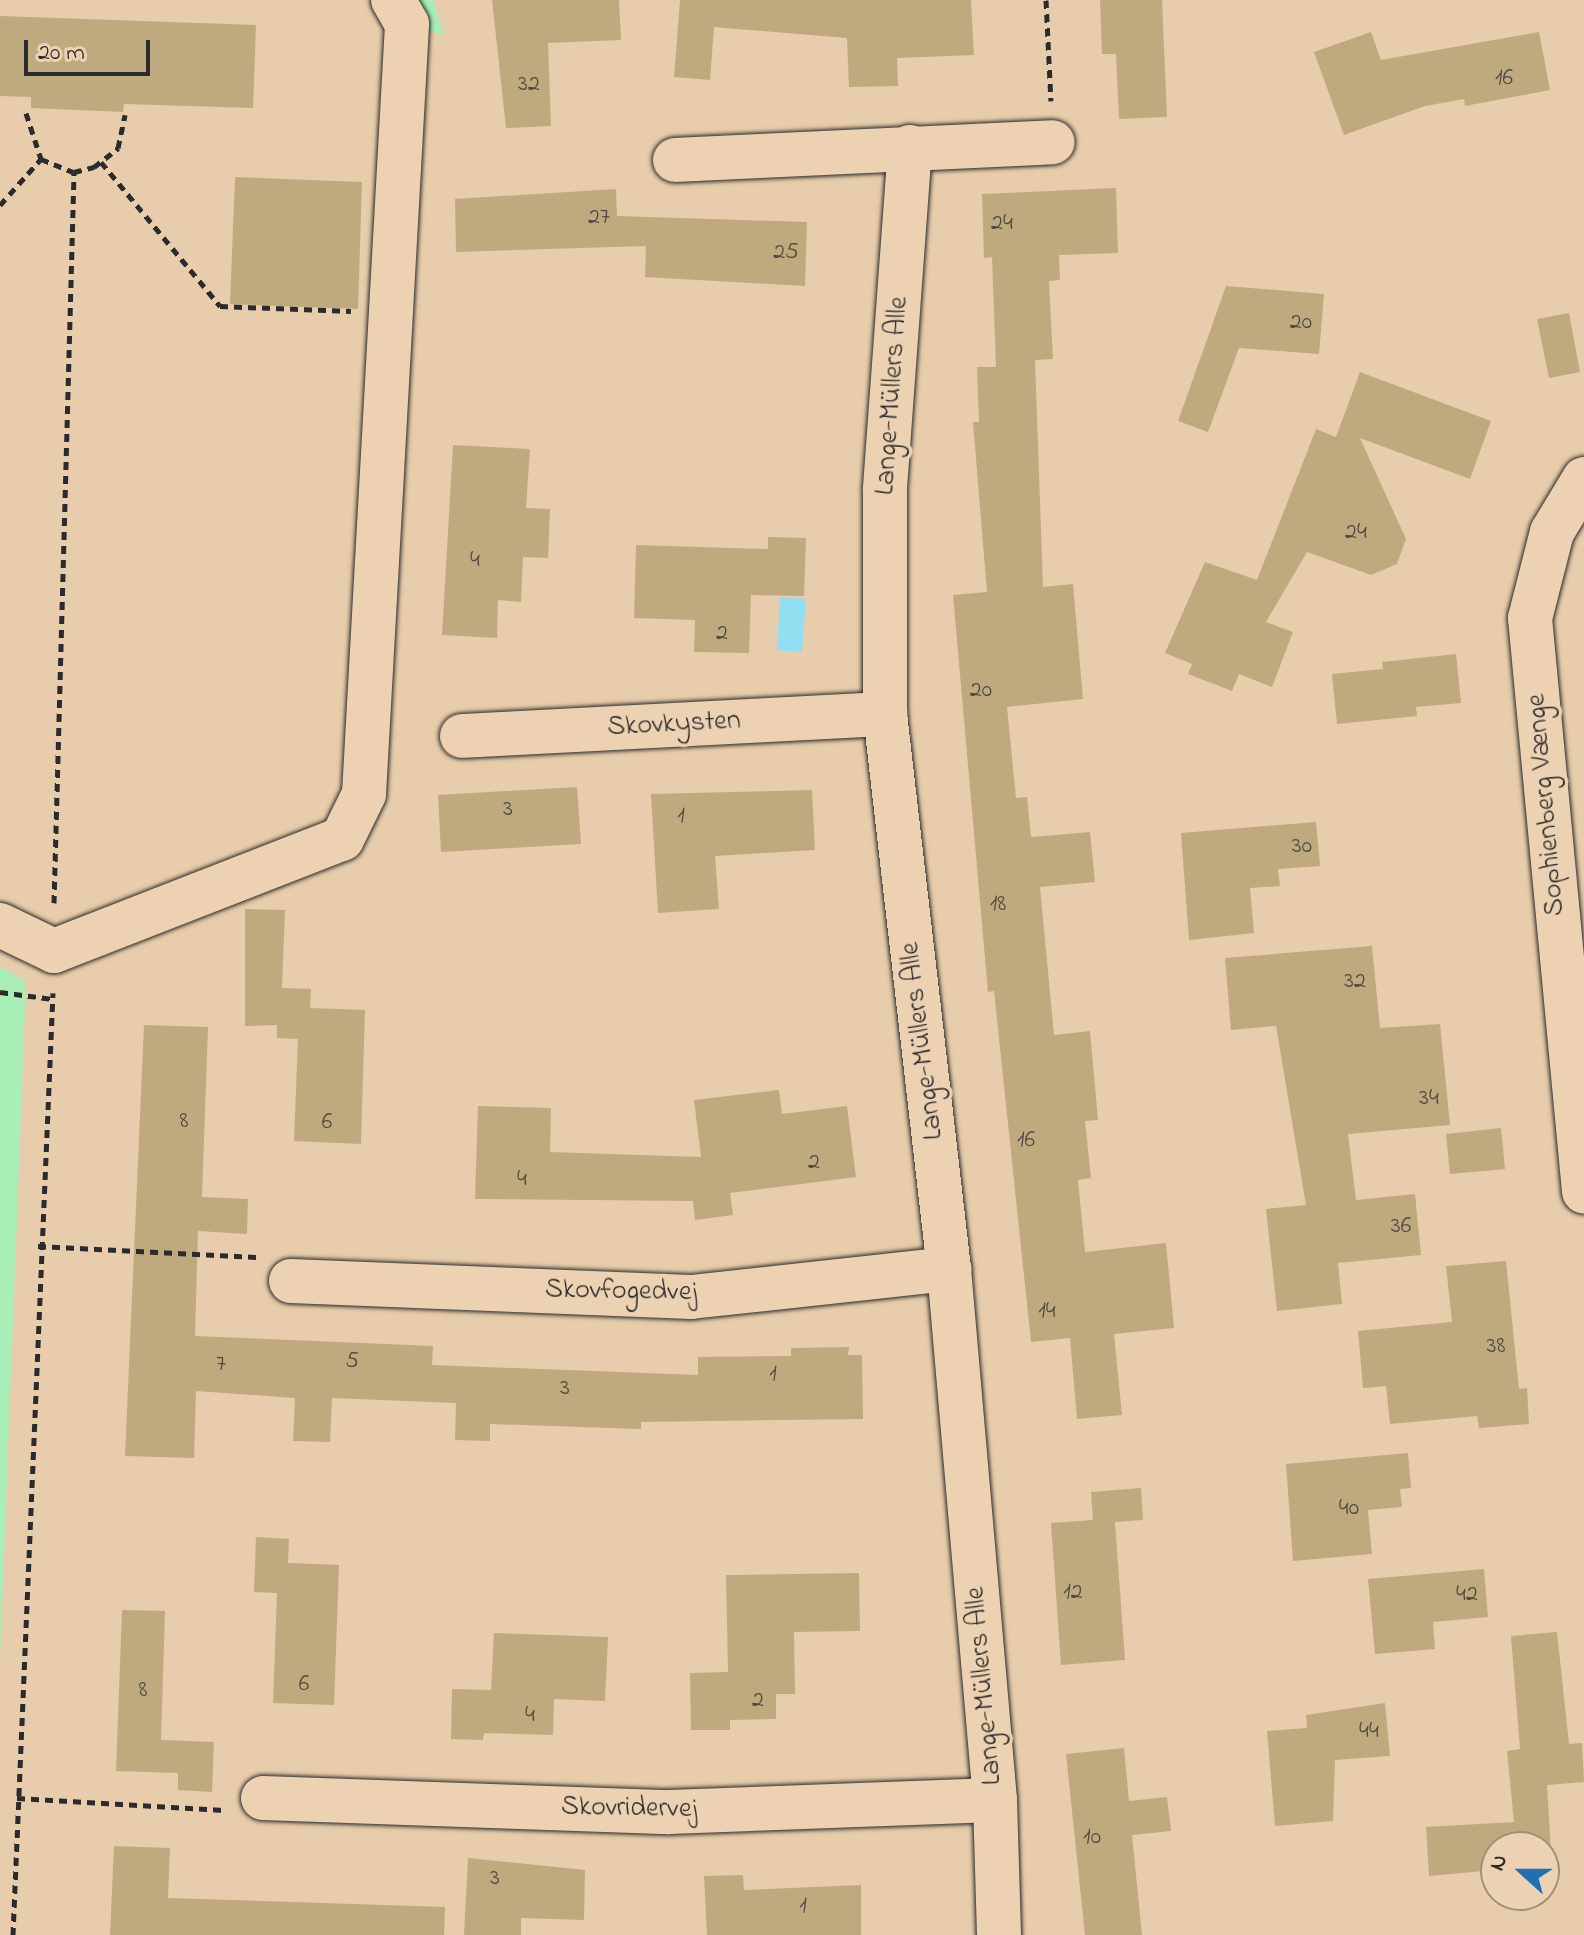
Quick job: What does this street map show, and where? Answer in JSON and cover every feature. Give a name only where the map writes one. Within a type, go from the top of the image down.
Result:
[{"type":"street","points":[[0,925],[54,951],[342,839],[364,794],[407,24],[393,0]]},
{"type":"street","points":[[675,160],[1053,142]]},
{"type":"street","name":"Lange-Müllers Alle","points":[[910,147],[885,491],[885,714],[949,1269],[995,1800],[999,1935]]},
{"type":"street","name":"Sophienberg Vænge","points":[[1584,479],[1552,532],[1530,618],[1584,1191]]},
{"type":"street","name":"Skovkysten","points":[[462,736],[885,714]]},
{"type":"street","name":"Skovfogedvej","points":[[291,1281],[691,1297],[949,1269]]},
{"type":"street","name":"Skovridervej","points":[[263,1798],[669,1812],[995,1800]]},
{"type":"path","points":[[1046,0],[1053,142]]},
{"type":"path","points":[[26,113],[41,159]]},
{"type":"path","points":[[41,159],[74,172],[101,162],[118,148],[125,115]]},
{"type":"path","points":[[0,205],[41,159]]},
{"type":"path","points":[[101,162],[220,306],[392,313]]},
{"type":"path","points":[[13,1935],[38,1246],[53,999],[74,172]]},
{"type":"path","points":[[0,992],[53,999]]},
{"type":"path","points":[[38,1246],[272,1258],[291,1281]]},
{"type":"path","points":[[17,1798],[247,1811],[263,1798]]},
{"type":"green space","points":[[413,0],[433,0],[444,34],[415,29]]},
{"type":"green space","points":[[0,967],[26,981],[0,1658]]},
{"type":"water","points":[[780,597],[806,599],[802,652],[777,650]]},
{"type":"building","points":[[492,0],[619,0],[621,40],[548,43],[551,126],[506,128]]},
{"type":"building","points":[[680,0],[971,0],[974,55],[897,58],[898,86],[849,87],[847,38],[714,27],[710,80],[674,77]]},
{"type":"building","points":[[1100,0],[1162,0],[1167,117],[1119,119],[1116,54],[1102,54]]},
{"type":"building","points":[[0,16],[256,25],[253,108],[124,104],[123,112],[31,108],[31,97],[0,96]]},
{"type":"building","points":[[1371,32],[1381,60],[1539,32],[1550,90],[1465,106],[1464,99],[1425,106],[1344,135],[1314,52]]},
{"type":"building","points":[[235,177],[362,182],[358,309],[230,304]]},
{"type":"building","points":[[1116,188],[1118,253],[1059,255],[1060,280],[1049,281],[1053,359],[1035,360],[1043,587],[1073,584],[1083,699],[1007,707],[1016,798],[1027,797],[1031,837],[1090,832],[1095,882],[1040,887],[1054,1035],[1090,1031],[1098,1120],[1085,1121],[1091,1178],[1078,1180],[1085,1252],[1166,1243],[1174,1328],[1114,1334],[1122,1415],[1077,1419],[1070,1338],[1031,1342],[994,991],[988,992],[953,595],[987,592],[973,422],[979,422],[977,367],[996,367],[992,257],[984,258],[982,194]]},
{"type":"building","points":[[616,189],[617,216],[807,222],[805,286],[645,277],[646,246],[456,252],[455,199]]},
{"type":"building","points":[[1226,286],[1324,294],[1319,354],[1239,348],[1208,432],[1178,421]]},
{"type":"building","points":[[1569,313],[1580,372],[1549,378],[1537,319]]},
{"type":"building","points":[[1360,372],[1491,421],[1470,479],[1360,438],[1406,539],[1397,564],[1371,575],[1307,552],[1266,622],[1293,632],[1272,687],[1239,674],[1232,691],[1188,674],[1192,664],[1165,653],[1205,562],[1257,580],[1316,429],[1336,437]]},
{"type":"building","points":[[453,445],[530,449],[526,508],[550,509],[548,558],[523,557],[521,602],[498,600],[497,638],[442,635]]},
{"type":"building","points":[[768,537],[806,538],[804,596],[751,595],[749,653],[694,652],[695,620],[634,618],[636,545],[768,549]]},
{"type":"building","points":[[1456,654],[1461,703],[1416,707],[1417,716],[1337,724],[1332,674],[1383,669],[1382,662]]},
{"type":"building","points":[[577,787],[581,844],[441,852],[438,795]]},
{"type":"building","points":[[812,790],[815,850],[715,856],[719,909],[658,913],[651,794]]},
{"type":"building","points":[[1316,822],[1320,866],[1278,869],[1280,886],[1250,888],[1254,933],[1189,940],[1181,833]]},
{"type":"building","points":[[245,909],[285,910],[282,988],[311,989],[310,1008],[365,1010],[361,1144],[294,1141],[298,1039],[277,1038],[277,1025],[245,1026]]},
{"type":"building","points":[[1372,946],[1380,1028],[1440,1024],[1450,1125],[1348,1134],[1356,1200],[1415,1194],[1421,1255],[1338,1263],[1342,1304],[1277,1311],[1266,1209],[1306,1205],[1276,1026],[1231,1030],[1225,958]]},
{"type":"building","points":[[144,1025],[208,1027],[202,1197],[248,1199],[247,1234],[198,1231],[195,1336],[433,1346],[432,1365],[698,1375],[698,1357],[791,1356],[791,1348],[849,1347],[848,1355],[862,1355],[863,1419],[641,1422],[641,1429],[490,1424],[490,1441],[455,1440],[456,1403],[332,1398],[330,1442],[293,1441],[295,1398],[196,1391],[194,1458],[125,1456]]},
{"type":"building","points":[[779,1090],[782,1114],[847,1106],[856,1177],[730,1193],[733,1215],[695,1220],[693,1201],[475,1199],[478,1106],[551,1108],[550,1152],[701,1157],[694,1100]]},
{"type":"building","points":[[1501,1128],[1505,1169],[1450,1174],[1446,1134]]},
{"type":"building","points":[[1506,1261],[1519,1389],[1527,1388],[1529,1424],[1479,1428],[1477,1416],[1390,1424],[1386,1386],[1363,1388],[1358,1331],[1452,1322],[1446,1266]]},
{"type":"building","points":[[1408,1453],[1411,1488],[1400,1489],[1402,1507],[1368,1510],[1372,1554],[1293,1561],[1286,1464]]},
{"type":"building","points":[[1141,1488],[1143,1520],[1115,1522],[1125,1660],[1061,1665],[1051,1523],[1093,1520],[1091,1492]]},
{"type":"building","points":[[256,1537],[289,1539],[288,1563],[339,1565],[334,1705],[273,1703],[277,1593],[254,1592]]},
{"type":"building","points":[[1484,1569],[1488,1617],[1433,1622],[1435,1649],[1375,1654],[1368,1579]]},
{"type":"building","points":[[859,1573],[860,1631],[794,1632],[795,1694],[776,1694],[776,1719],[730,1720],[730,1730],[691,1730],[690,1673],[728,1672],[726,1575]]},
{"type":"building","points":[[122,1610],[165,1611],[161,1740],[214,1742],[212,1792],[178,1790],[178,1773],[116,1771]]},
{"type":"building","points":[[1557,1632],[1569,1744],[1582,1743],[1584,1782],[1547,1785],[1550,1831],[1480,1831],[1480,1871],[1429,1876],[1426,1827],[1514,1822],[1507,1751],[1520,1749],[1511,1636]]},
{"type":"building","points":[[494,1633],[608,1637],[605,1701],[554,1699],[553,1735],[484,1733],[483,1740],[451,1739],[452,1689],[491,1690]]},
{"type":"building","points":[[1385,1703],[1390,1756],[1335,1760],[1333,1821],[1275,1826],[1267,1731],[1307,1728],[1306,1715]]},
{"type":"building","points":[[1124,1748],[1129,1801],[1167,1797],[1171,1831],[1132,1835],[1142,1935],[1085,1935],[1066,1754]]},
{"type":"building","points":[[114,1846],[170,1848],[168,1898],[445,1907],[444,1935],[110,1935]]},
{"type":"building","points":[[468,1858],[585,1870],[584,1920],[521,1918],[521,1935],[464,1935]]},
{"type":"building","points":[[743,1875],[744,1890],[861,1885],[861,1935],[707,1935],[704,1876]]}]
